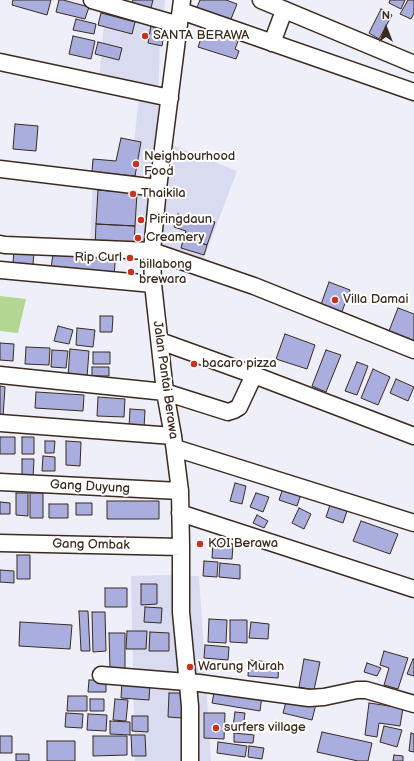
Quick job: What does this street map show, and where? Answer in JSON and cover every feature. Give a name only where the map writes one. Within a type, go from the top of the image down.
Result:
[{"type":"street","points":[[92,0],[181,12],[414,92]]},
{"type":"street","points":[[261,0],[414,64]]},
{"type":"street","name":"Jalan Pantai Berawa","points":[[181,12],[158,188],[152,251],[153,284],[180,491],[181,612],[190,706],[190,761]]},
{"type":"street","points":[[272,43],[282,16]]},
{"type":"street","points":[[0,62],[170,98]]},
{"type":"street","points":[[0,169],[158,188]]},
{"type":"street","points":[[0,244],[152,251],[254,286],[414,350]]},
{"type":"street","points":[[0,270],[153,284]]},
{"type":"street","points":[[160,341],[414,436]]},
{"type":"street","points":[[0,375],[166,392],[228,412],[239,407],[254,375]]},
{"type":"street","points":[[0,423],[174,442],[414,523]]},
{"type":"street","name":"Gang Duyung","points":[[0,482],[180,491]]},
{"type":"street","points":[[180,513],[414,589]]},
{"type":"street","name":"Gang Ombak","points":[[0,543],[181,547]]},
{"type":"street","points":[[101,675],[188,682],[309,698],[324,697],[357,690],[366,690],[414,704]]},
{"type":"shaded area","points":[[106,0],[165,0],[160,39],[157,139],[237,171],[202,264],[90,248],[93,177],[129,185],[140,89],[99,82]]},
{"type":"shaded area","points":[[131,576],[199,576],[211,761],[135,761]]},
{"type":"green space","points":[[0,296],[26,299],[18,333],[0,331]]},
{"type":"building","points":[[13,0],[51,0],[47,15],[12,5]]},
{"type":"building","points":[[59,0],[89,7],[85,19],[56,12]]},
{"type":"building","points":[[133,0],[153,0],[151,8],[132,4]]},
{"type":"building","points":[[200,0],[226,0],[237,4],[229,24],[195,12]]},
{"type":"building","points":[[390,0],[405,0],[401,9],[389,3]]},
{"type":"building","points":[[408,0],[414,0],[414,13],[411,19],[400,14]]},
{"type":"building","points":[[381,9],[392,15],[379,39],[369,33]]},
{"type":"building","points":[[101,13],[135,22],[132,34],[98,25]]},
{"type":"building","points":[[76,19],[96,24],[94,34],[73,30]]},
{"type":"building","points":[[206,24],[240,36],[235,49],[239,51],[236,59],[198,47]]},
{"type":"building","points":[[151,25],[165,28],[162,46],[148,43]]},
{"type":"building","points":[[73,36],[95,41],[91,59],[69,54]]},
{"type":"building","points":[[98,42],[122,48],[119,60],[95,54]]},
{"type":"building","points":[[15,124],[38,126],[36,151],[13,149]]},
{"type":"building","points":[[121,138],[141,142],[135,176],[92,172],[93,159],[116,161]]},
{"type":"building","points":[[98,190],[137,193],[135,226],[96,224]]},
{"type":"building","points":[[178,214],[191,218],[192,215],[215,222],[207,245],[184,237],[186,231],[174,227]]},
{"type":"building","points":[[96,224],[135,226],[134,249],[95,247]]},
{"type":"building","points":[[184,237],[207,245],[204,255],[181,248]]},
{"type":"building","points":[[14,250],[34,252],[33,265],[13,263]]},
{"type":"building","points":[[53,254],[99,258],[100,254],[116,255],[114,274],[51,268]]},
{"type":"building","name":"Villa Damai","points":[[329,282],[350,290],[340,317],[319,310]]},
{"type":"building","points":[[398,308],[414,314],[414,346],[387,336]]},
{"type":"building","points":[[100,316],[113,316],[112,332],[100,332]]},
{"type":"building","points":[[58,326],[73,330],[69,344],[54,341]]},
{"type":"building","points":[[77,328],[95,330],[93,347],[76,345]]},
{"type":"building","points":[[285,334],[315,345],[307,369],[276,359]]},
{"type":"building","points":[[0,343],[14,344],[13,361],[0,360]]},
{"type":"building","points":[[26,347],[50,348],[49,365],[25,364]]},
{"type":"building","points":[[70,349],[89,351],[87,377],[68,376]]},
{"type":"building","points":[[52,350],[68,351],[66,368],[51,367]]},
{"type":"building","points":[[326,350],[341,355],[326,392],[312,386]]},
{"type":"building","points":[[93,352],[110,352],[110,364],[93,364]]},
{"type":"building","points":[[357,362],[368,366],[357,395],[345,391]]},
{"type":"building","points":[[92,367],[109,367],[109,376],[92,376]]},
{"type":"building","points":[[373,369],[390,377],[378,405],[361,398]]},
{"type":"building","points":[[396,379],[414,387],[408,401],[390,393]]},
{"type":"building","points":[[0,386],[5,387],[3,417],[0,416]]},
{"type":"building","points":[[36,392],[84,395],[83,411],[35,408]]},
{"type":"building","points":[[98,397],[125,399],[124,417],[97,416]]},
{"type":"building","points":[[130,409],[145,410],[144,428],[129,427]]},
{"type":"building","points":[[0,437],[15,437],[15,454],[0,454]]},
{"type":"building","points":[[22,437],[34,437],[34,454],[22,454]]},
{"type":"building","points":[[45,441],[55,441],[54,453],[45,453]]},
{"type":"building","points":[[66,441],[81,442],[80,466],[66,465]]},
{"type":"building","points":[[43,456],[55,457],[55,471],[42,471]]},
{"type":"building","points":[[22,459],[34,459],[33,478],[22,478]]},
{"type":"building","points":[[235,483],[246,486],[242,504],[230,501]]},
{"type":"building","points":[[283,488],[301,494],[297,506],[279,500]]},
{"type":"building","points":[[16,493],[28,493],[28,516],[16,515]]},
{"type":"building","points":[[30,493],[43,493],[43,518],[30,518]]},
{"type":"building","points":[[256,493],[269,497],[263,512],[250,507]]},
{"type":"building","points":[[107,501],[159,501],[159,519],[107,519]]},
{"type":"building","points":[[0,502],[10,503],[10,514],[0,514]]},
{"type":"building","points":[[76,503],[92,503],[92,515],[76,515]]},
{"type":"building","points":[[49,504],[68,504],[68,518],[49,518]]},
{"type":"building","points":[[330,505],[347,511],[343,523],[326,517]]},
{"type":"building","points":[[299,508],[311,514],[304,529],[292,523]]},
{"type":"building","points":[[257,515],[268,521],[264,528],[253,523]]},
{"type":"building","points":[[361,521],[398,534],[390,554],[353,541]]},
{"type":"building","points":[[213,542],[233,544],[232,559],[212,558]]},
{"type":"building","points":[[17,555],[30,555],[30,579],[17,579]]},
{"type":"building","points":[[204,561],[218,562],[217,577],[203,576]]},
{"type":"building","points":[[220,563],[240,565],[240,579],[219,577]]},
{"type":"building","points":[[0,570],[14,571],[14,583],[0,582]]},
{"type":"building","points":[[141,584],[157,584],[157,604],[141,605]]},
{"type":"building","points":[[105,588],[127,588],[127,607],[105,607]]},
{"type":"building","points":[[145,607],[162,608],[161,623],[144,622]]},
{"type":"building","points":[[79,611],[88,611],[90,651],[81,651]]},
{"type":"building","points":[[92,612],[105,612],[106,651],[93,652]]},
{"type":"building","points":[[209,619],[227,620],[226,643],[208,642]]},
{"type":"building","points":[[230,620],[247,620],[247,643],[230,642]]},
{"type":"building","points":[[20,622],[72,625],[70,649],[19,646]]},
{"type":"building","points":[[251,622],[269,624],[268,639],[249,638]]},
{"type":"building","points":[[127,631],[147,631],[146,649],[126,649]]},
{"type":"building","points":[[150,632],[169,633],[169,651],[149,651]]},
{"type":"building","points":[[109,633],[125,633],[125,669],[110,669]]},
{"type":"building","points":[[205,645],[229,647],[228,660],[204,658]]},
{"type":"building","points":[[384,651],[408,658],[398,689],[384,685],[389,668],[380,665]]},
{"type":"building","points":[[304,659],[320,662],[314,690],[299,687]]},
{"type":"building","points":[[414,659],[414,676],[407,674]]},
{"type":"building","points":[[249,660],[279,663],[278,678],[248,676]]},
{"type":"building","points":[[367,663],[381,668],[377,676],[364,672]]},
{"type":"building","points":[[89,680],[106,680],[106,692],[88,692]]},
{"type":"building","points":[[122,681],[150,682],[149,700],[121,698]]},
{"type":"building","points":[[215,688],[262,696],[260,711],[212,703]]},
{"type":"building","points":[[169,693],[184,693],[183,718],[168,717]]},
{"type":"building","points":[[68,696],[87,696],[87,711],[67,711]]},
{"type":"building","points":[[287,698],[316,704],[312,720],[283,713]]},
{"type":"building","points":[[90,699],[104,699],[104,711],[90,711]]},
{"type":"building","points":[[115,699],[128,700],[126,721],[113,720]]},
{"type":"building","points":[[369,703],[403,708],[400,726],[379,723],[377,737],[365,735]]},
{"type":"building","points":[[235,712],[245,713],[243,728],[233,727]]},
{"type":"building","points":[[66,713],[83,714],[82,728],[65,727]]},
{"type":"building","points":[[204,713],[225,713],[224,739],[204,738]]},
{"type":"building","points":[[88,714],[107,715],[106,731],[87,730]]},
{"type":"building","points":[[132,716],[148,716],[148,732],[132,731]]},
{"type":"building","points":[[110,721],[130,722],[130,735],[110,734]]},
{"type":"building","points":[[384,726],[402,730],[397,747],[380,742]]},
{"type":"building","points":[[322,732],[372,743],[368,761],[358,761],[317,752]]},
{"type":"building","points":[[234,733],[254,735],[253,743],[234,742]]},
{"type":"building","points":[[411,733],[414,734],[414,752],[409,751]]},
{"type":"building","points":[[131,735],[145,735],[146,756],[132,756]]},
{"type":"building","points":[[0,736],[12,736],[12,753],[0,753]]},
{"type":"building","points":[[93,736],[127,736],[127,755],[93,756]]},
{"type":"building","points":[[47,741],[75,741],[75,761],[47,761]]},
{"type":"building","points":[[218,742],[247,746],[245,757],[217,753]]},
{"type":"building","points":[[249,746],[264,748],[262,759],[248,757]]},
{"type":"building","points":[[16,754],[29,754],[29,761],[16,761]]},
{"type":"building","points":[[394,755],[403,756],[403,761],[393,761]]},
{"type":"place","name":"SANTA BERAWA","points":[[145,36]]},
{"type":"place","name":"Neighbourhood Food","points":[[136,164]]},
{"type":"place","name":"Thaikila","points":[[133,194]]},
{"type":"place","name":"Piringdaun","points":[[141,220]]},
{"type":"place","name":"Creamery","points":[[138,238]]},
{"type":"place","name":"Rip Curl","points":[[130,258]]},
{"type":"place","name":"billabong brewara","points":[[131,272]]},
{"type":"place","name":"Villa Damai","points":[[335,300]]},
{"type":"place","name":"bacaro pizza","points":[[194,364]]},
{"type":"place","name":"KOI Berawa","points":[[200,544]]},
{"type":"place","name":"Warung Murah","points":[[190,667]]},
{"type":"place","name":"surfers village","points":[[216,728]]}]
